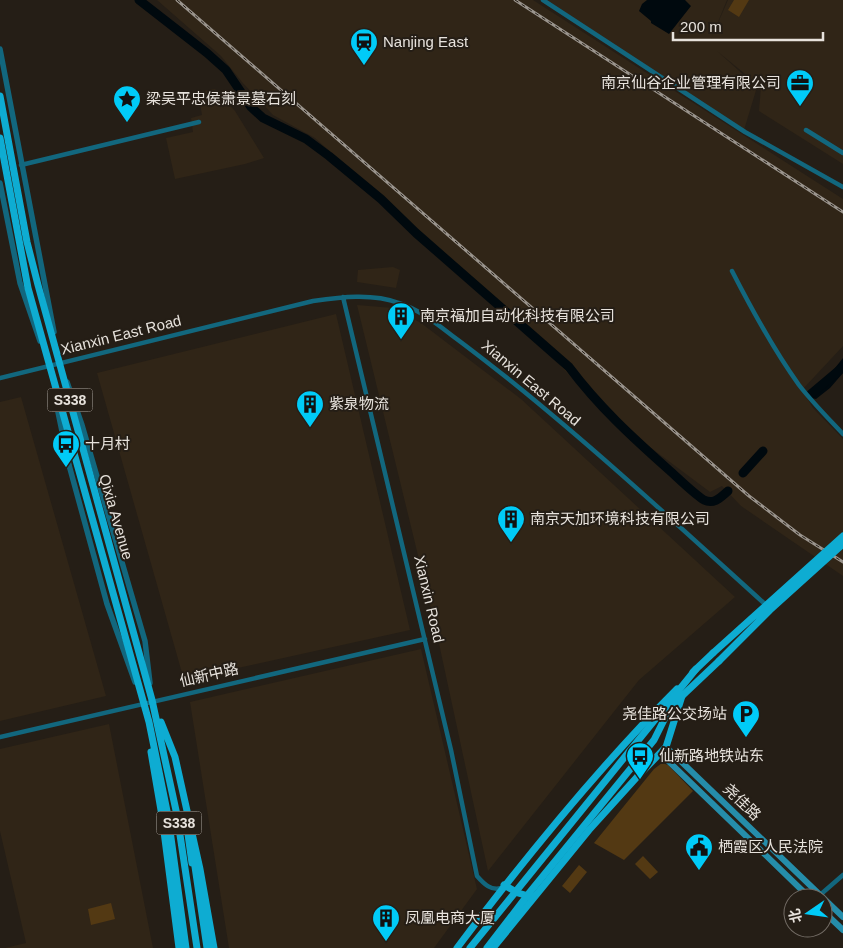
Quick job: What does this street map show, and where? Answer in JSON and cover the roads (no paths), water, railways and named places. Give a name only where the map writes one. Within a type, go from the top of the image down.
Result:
[{"type":"main road","name":"Qixia Avenue","points":[[0,96],[27,242],[47,322],[60,362],[88,472],[152,700],[177,815],[197,948]]},
{"type":"main road","name":"Qixia Avenue","points":[[0,138],[28,288],[143,702],[160,771],[186,948]]},
{"type":"main road","points":[[457,948],[504,885],[575,800],[653,712],[696,669],[843,536]]},
{"type":"main road","points":[[487,948],[530,892],[654,740],[667,714],[682,696],[770,610],[843,544]]},
{"type":"main road","points":[[470,948],[696,669]]},
{"type":"main road","points":[[493,948],[595,824],[637,777],[661,754],[666,747],[682,696]]},
{"type":"main road","points":[[152,700],[175,757],[200,869],[214,948]]},
{"type":"main road","points":[[143,702],[162,816],[179,948]]},
{"type":"main road","name":"尧佳路","points":[[666,747],[813,888]]},
{"type":"main road","name":"尧佳路","points":[[661,754],[800,888]]},
{"type":"main road","points":[[185,800],[188,837],[206,948]]},
{"type":"main road","name":"Xianxin Road","points":[[504,885],[531,898],[537,895]]},
{"type":"main road","name":"尧佳路","points":[[833,907],[843,917]]},
{"type":"main road","points":[[833,920],[843,930]]},
{"type":"street","points":[[543,0],[745,132],[843,187]]},
{"type":"street","points":[[0,49],[60,362]]},
{"type":"street","points":[[21,165],[198,122]]},
{"type":"street","points":[[806,130],[843,153]]},
{"type":"street","points":[[0,183],[20,283],[30,316],[49,365]]},
{"type":"street","points":[[732,271],[759,323],[795,379],[843,434]]},
{"type":"street","name":"Xianxin East Road","points":[[0,378],[313,301],[343,297],[378,298],[399,303],[428,318],[484,359],[538,403],[766,605]]},
{"type":"street","name":"Xianxin Road","points":[[343,297],[451,750],[477,876],[493,889],[500,889],[504,885]]},
{"type":"street","name":"仙新中路","points":[[0,737],[143,702],[425,639]]},
{"type":"street","points":[[828,888],[843,875]]},
{"type":"waterway","points":[[139,0],[226,70],[251,107],[263,118],[306,139],[381,199],[416,233],[569,367],[616,421],[696,494],[704,500],[711,502],[717,500],[728,491]]},
{"type":"waterway","points":[[811,394],[843,367]]},
{"type":"waterway","points":[[743,473],[763,451]]},
{"type":"railway","points":[[177,0],[749,496],[800,535],[843,562]]},
{"type":"railway","points":[[515,0],[843,212]]},
{"type":"place","name":"Nanjing East","points":[[364,66]]},
{"type":"place","name":"南京仙谷企业管理有限公司","points":[[800,107]]},
{"type":"place","name":"梁吴平忠侯萧景墓石刻","points":[[127,123]]},
{"type":"place","name":"南京福加自动化科技有限公司","points":[[401,340]]},
{"type":"place","name":"紫泉物流","points":[[310,428]]},
{"type":"place","name":"十月村","points":[[66,468]]},
{"type":"place","name":"南京天加环境科技有限公司","points":[[511,543]]},
{"type":"place","name":"尧佳路公交场站","points":[[746,738]]},
{"type":"place","name":"仙新路地铁站东","points":[[640,780]]},
{"type":"place","name":"栖霞区人民法院","points":[[699,871]]},
{"type":"place","name":"凤凰电商大厦","points":[[386,942]]}]
